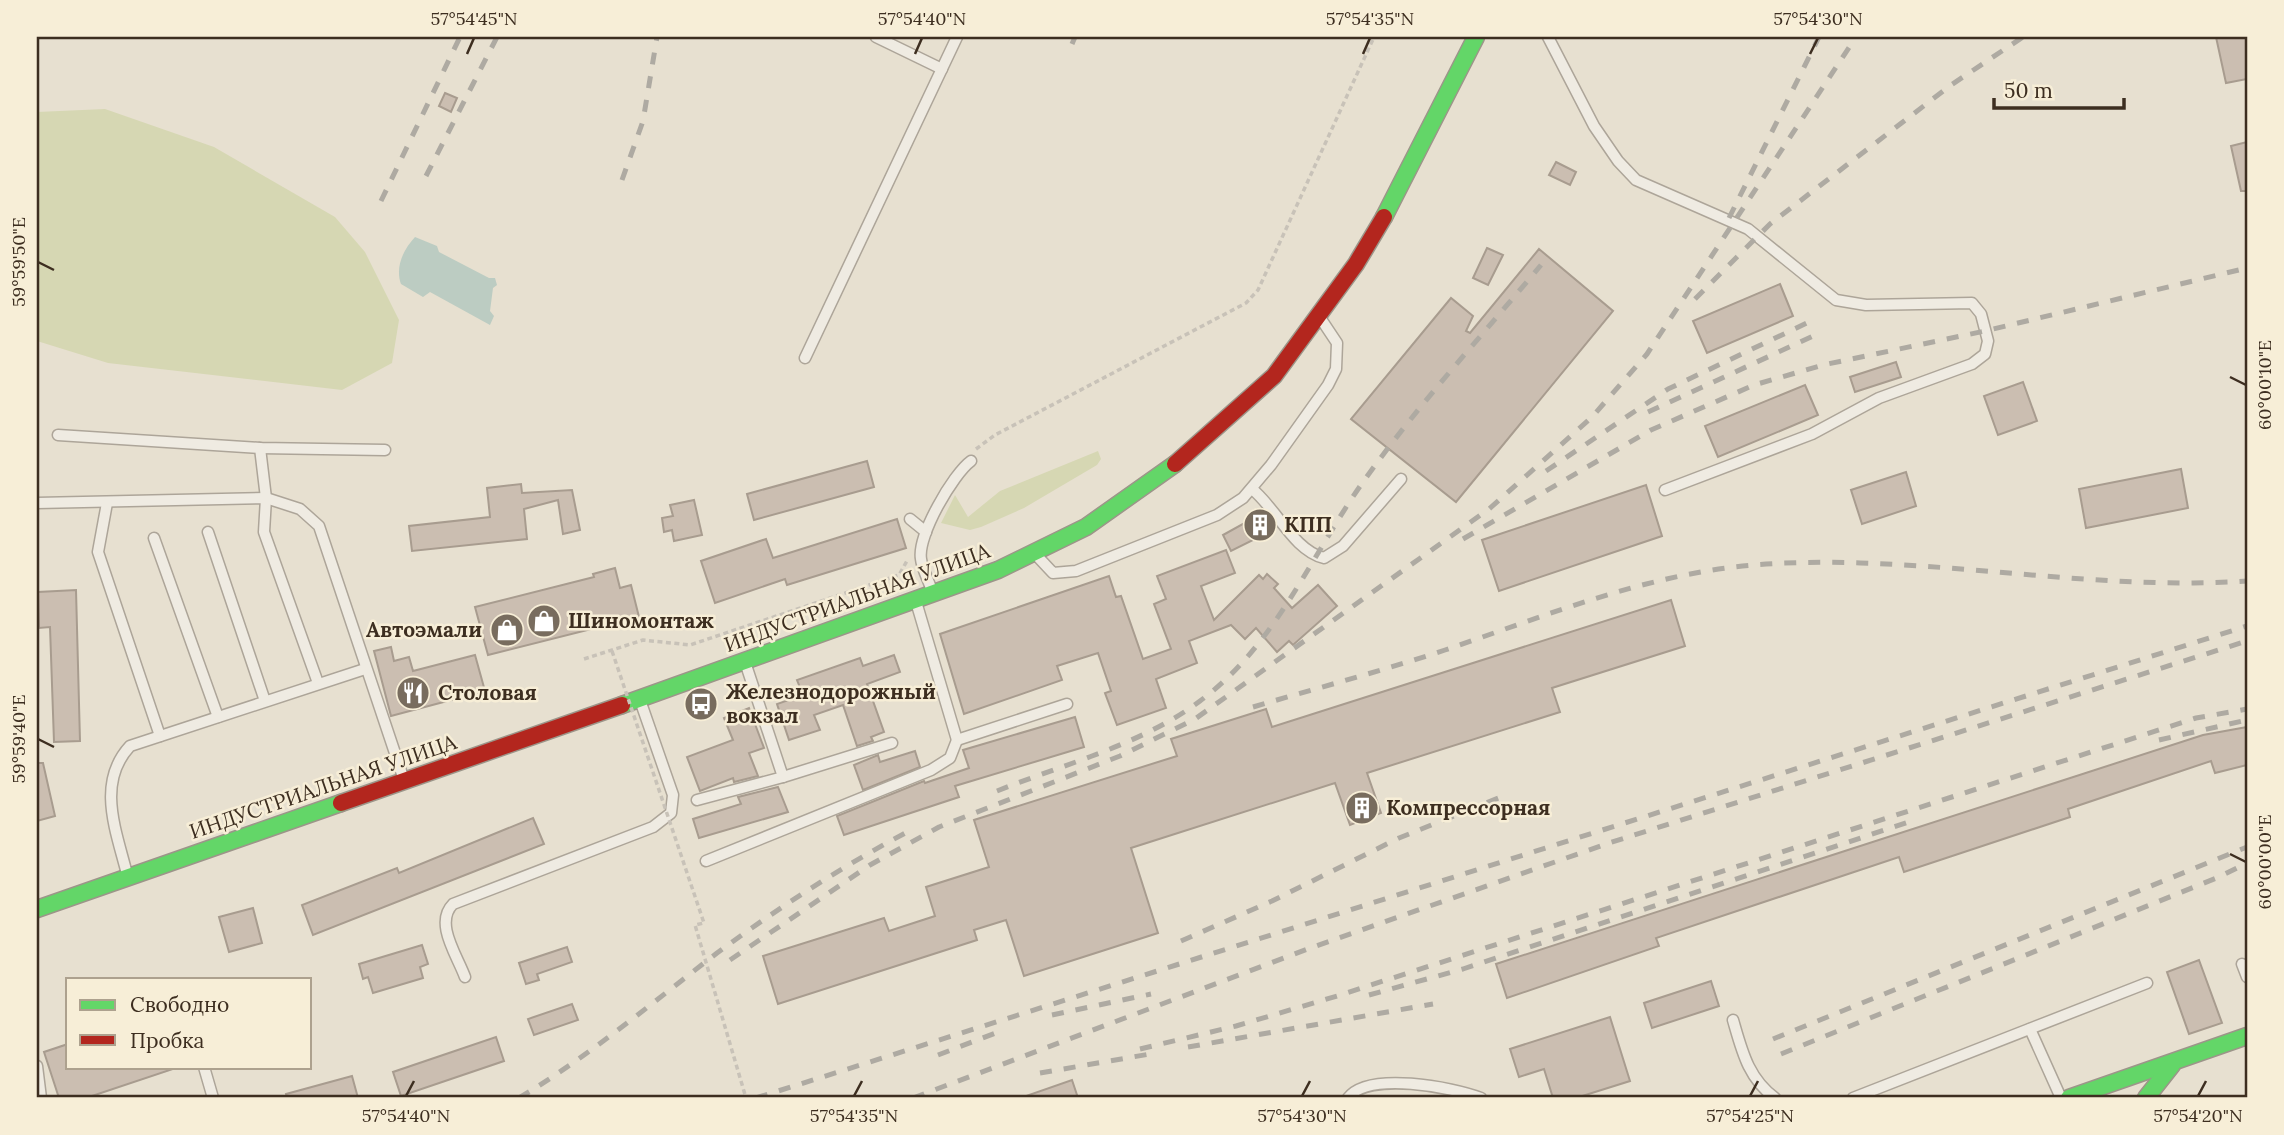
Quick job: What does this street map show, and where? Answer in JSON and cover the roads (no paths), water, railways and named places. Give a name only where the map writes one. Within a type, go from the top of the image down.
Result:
[{"type":"main road","name":"ИНДУСТРИАЛЬНАЯ УЛИЦА","points":[[37,909],[934,594],[1035,554],[1126,502],[1206,439],[1274,376],[1320,317],[1390,207],[1476,37]]},
{"type":"main road","points":[[2069,1098],[2172,1065],[2247,1036]]},
{"type":"main road","points":[[2146,1098],[2172,1065]]},
{"type":"lane","points":[[876,37],[942,69]]},
{"type":"lane","points":[[805,358],[957,37]]},
{"type":"lane","points":[[1548,37],[1594,126],[1618,161],[1636,180],[1748,229],[1836,300],[1866,305],[1972,303],[1981,314],[1988,341],[1985,354],[1972,364],[1879,398],[1812,434],[1665,490]]},
{"type":"lane","points":[[1035,554],[1053,573],[1076,570],[1217,515],[1252,489],[1328,385],[1336,369],[1337,343],[1333,332],[1320,317]]},
{"type":"lane","points":[[58,435],[260,448],[385,450]]},
{"type":"lane","points":[[260,448],[266,498],[264,532],[318,683]]},
{"type":"lane","points":[[934,594],[920,559],[926,532],[948,489],[970,457]]},
{"type":"lane","points":[[1252,489],[1267,501],[1297,542],[1324,558],[1343,545],[1401,479]]},
{"type":"lane","points":[[37,503],[266,498],[300,509],[319,526],[404,781]]},
{"type":"lane","points":[[107,503],[98,552],[160,736]]},
{"type":"lane","points":[[910,519],[926,532]]},
{"type":"lane","points":[[208,532],[265,701]]},
{"type":"lane","points":[[154,538],[218,717]]},
{"type":"lane","points":[[706,862],[931,771],[950,758],[957,740],[915,601]]},
{"type":"lane","points":[[744,661],[783,777]]},
{"type":"lane","points":[[128,877],[111,814],[110,785],[117,760],[130,746],[365,669]]},
{"type":"lane","points":[[466,976],[444,925],[446,911],[453,904],[653,827],[671,813],[673,795],[639,699]]},
{"type":"lane","points":[[957,740],[1067,704]]},
{"type":"lane","points":[[697,800],[892,743]]},
{"type":"lane","points":[[37,909],[37,920]]},
{"type":"lane","points":[[2242,964],[2247,977]]},
{"type":"lane","points":[[1853,1098],[2147,983]]},
{"type":"lane","points":[[1733,1020],[1747,1067],[1761,1088],[1775,1098]]},
{"type":"lane","points":[[2030,1029],[2061,1098]]},
{"type":"lane","points":[[37,1066],[41,1098]]},
{"type":"lane","points":[[204,1068],[213,1098]]},
{"type":"lane","points":[[1348,1098],[1362,1086],[1405,1084],[1462,1091],[1481,1098]]},
{"type":"railway","points":[[381,201],[460,37]]},
{"type":"railway","points":[[426,176],[497,37]]},
{"type":"railway","points":[[622,180],[643,121],[657,37]]},
{"type":"railway","points":[[1072,44],[1075,37]]},
{"type":"railway","points":[[1729,218],[1819,37]]},
{"type":"railway","points":[[730,960],[870,865],[939,827],[1120,756],[1195,719],[1489,509],[1592,417],[1647,354],[1856,37]]},
{"type":"railway","points":[[1695,299],[1770,224],[1951,85],[2023,37]]},
{"type":"railway","points":[[997,791],[1153,730],[1200,701],[1227,679],[1271,627],[1344,511],[1384,454],[1541,265]]},
{"type":"railway","points":[[1463,539],[1651,430],[1754,385],[1823,365],[1985,331],[2247,268]]},
{"type":"railway","points":[[1546,471],[1668,389],[1809,322]]},
{"type":"railway","points":[[1648,412],[1822,332]]},
{"type":"railway","points":[[1253,707],[1421,658],[1603,596],[1684,575],[1724,568],[1826,562],[2127,582],[2247,581]]},
{"type":"railway","points":[[756,1098],[2247,626]]},
{"type":"railway","points":[[913,1098],[1313,947],[1609,843],[2247,641]]},
{"type":"railway","points":[[1140,1049],[1236,1026],[1337,996],[2196,718],[2247,709]]},
{"type":"railway","points":[[2159,740],[2247,720]]},
{"type":"railway","points":[[1181,941],[1272,901],[1399,838],[1501,797]]},
{"type":"railway","points":[[1369,995],[1463,969],[1909,822]]},
{"type":"railway","points":[[519,1098],[595,1047],[764,920],[836,872],[911,830]]},
{"type":"railway","points":[[1773,1039],[2247,847]]},
{"type":"railway","points":[[1781,1054],[2219,877],[2247,863]]},
{"type":"railway","points":[[1052,1015],[1151,994]]},
{"type":"railway","points":[[1188,1047],[1433,1004]]},
{"type":"railway","points":[[938,1055],[1001,1031]]},
{"type":"railway","points":[[1040,1073],[1150,1054]]},
{"type":"place","name":"КПП","points":[[1260,525]]},
{"type":"place","name":"Шиномонтаж","points":[[544,621]]},
{"type":"place","name":"Автоэмали","points":[[507,630]]},
{"type":"place","name":"Столовая","points":[[413,693]]},
{"type":"place","name":"Железнодорожный вокзал","points":[[701,704]]},
{"type":"place","name":"Компрессорная","points":[[1362,808]]}]
